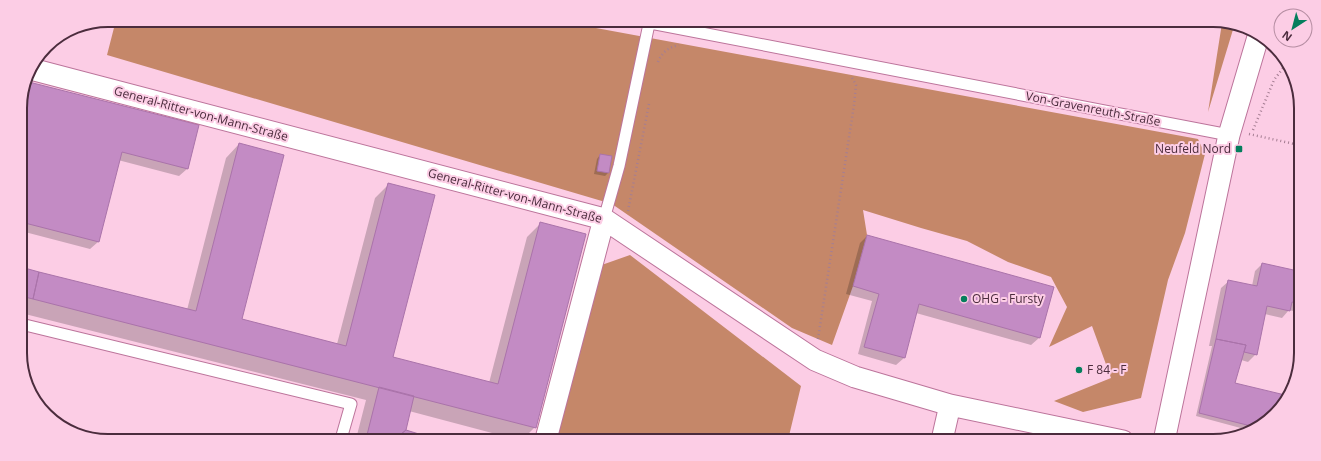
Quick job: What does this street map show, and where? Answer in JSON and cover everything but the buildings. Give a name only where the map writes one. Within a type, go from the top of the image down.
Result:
[{"type":"street","points":[[1165,434],[1229,135],[1257,41]]},
{"type":"street","name":"General-Ritter-von-Mann-Straße","points":[[36,71],[612,224],[815,360],[855,377],[950,405],[1089,434]]},
{"type":"street","points":[[548,434],[612,224]]},
{"type":"street","points":[[943,434],[950,405]]},
{"type":"lane","points":[[612,224],[619,166],[644,27]]},
{"type":"lane","name":"Von-Gravenreuth-Straße","points":[[671,27],[1229,135]]},
{"type":"lane","points":[[27,325],[350,404],[342,434]]},
{"type":"path","points":[[657,64],[661,55],[666,50],[678,45],[685,46]]},
{"type":"path","points":[[1251,134],[1274,80],[1283,68]]},
{"type":"path","points":[[815,360],[854,105],[856,85],[850,75]]},
{"type":"path","points":[[612,224],[626,220],[650,103]]},
{"type":"path","points":[[1229,135],[1251,134],[1294,144]]},
{"type":"shaded area","points":[[114,27],[591,27],[1198,139],[1205,154],[1185,233],[1168,280],[1141,398],[1083,412],[1054,401],[1111,378],[1092,326],[1049,347],[1067,307],[1051,277],[1008,262],[967,241],[863,210],[867,235],[853,286],[832,345],[792,328],[612,204],[107,55]]},
{"type":"shaded area","points":[[1221,28],[1233,30],[1208,112]]},
{"type":"shaded area","points":[[630,255],[801,386],[789,434],[551,434],[596,267]]},
{"type":"place","name":"Neufeld Nord","points":[[1239,149]]},
{"type":"place","name":"OHG - Fursty","points":[[964,299]]},
{"type":"place","name":"F 84 - F","points":[[1079,370]]}]
